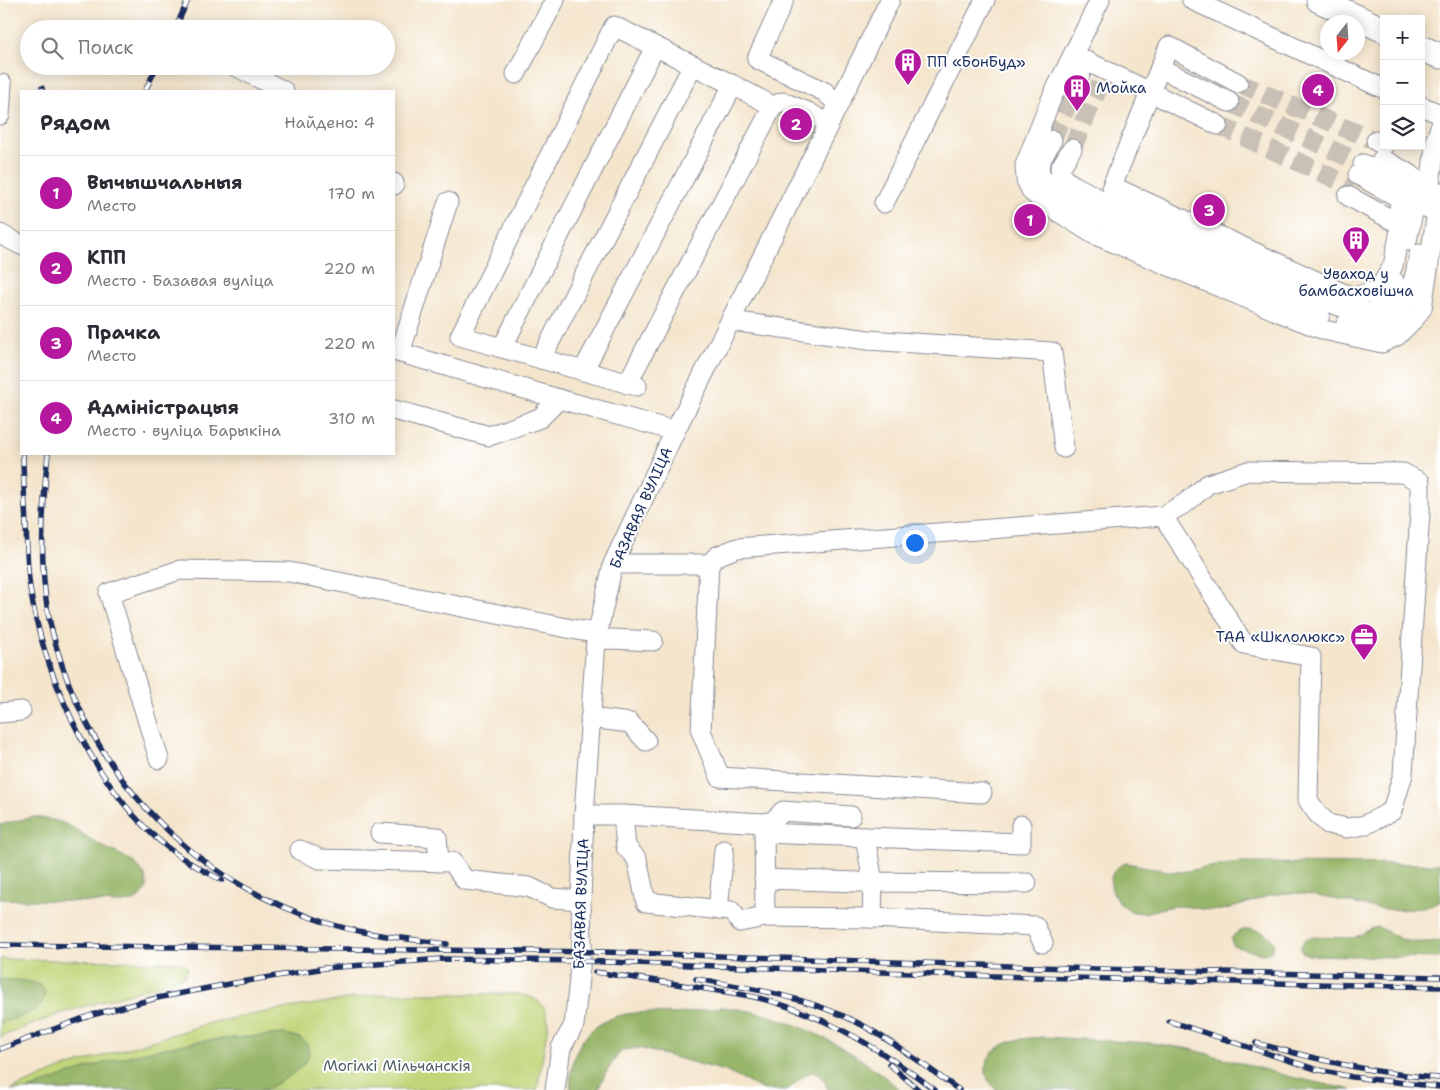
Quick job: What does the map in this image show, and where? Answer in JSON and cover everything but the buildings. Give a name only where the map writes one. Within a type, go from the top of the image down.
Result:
[{"type":"main road","points":[[1319,0],[1355,8],[1380,27]]},
{"type":"main road","points":[[1425,50],[1440,56]]},
{"type":"street","points":[[516,74],[555,0]]},
{"type":"street","points":[[784,0],[757,59],[825,92],[840,102]]},
{"type":"street","name":"БАЗАВАЯ ВУЛІЦА","points":[[555,1090],[561,1048],[574,1025],[582,945],[581,900],[584,815],[596,636],[613,564],[675,431],[890,0]]},
{"type":"street","points":[[884,203],[985,0]]},
{"type":"street","points":[[1100,0],[1052,97],[1025,165],[1026,180],[1032,192],[1052,208],[1093,234],[1324,330],[1382,343],[1397,336],[1416,318],[1422,308],[1440,192]]},
{"type":"street","points":[[1192,0],[1323,63],[1380,87]]},
{"type":"street","points":[[773,106],[614,26],[460,336],[632,385],[773,106],[783,102],[808,112],[829,124]]},
{"type":"street","points":[[502,348],[655,47]]},
{"type":"street","points":[[1080,75],[1084,60],[1101,76],[1157,74],[1226,108],[1157,74]]},
{"type":"street","points":[[541,359],[693,65]]},
{"type":"street","points":[[1111,195],[1157,74]]},
{"type":"street","points":[[253,75],[282,90]]},
{"type":"street","points":[[0,115],[2,84]]},
{"type":"street","points":[[583,371],[733,85]]},
{"type":"street","points":[[1425,108],[1440,114]]},
{"type":"street","points":[[1052,140],[1040,162],[1038,173],[1049,187],[1066,199],[1103,218],[1313,313],[1358,328],[1378,326],[1399,312],[1414,279],[1426,215],[1436,139],[1440,126]]},
{"type":"street","points":[[1072,149],[1060,168],[1062,178],[1075,186],[1111,195],[1353,296],[1378,290],[1393,266],[1402,218],[1402,187],[1394,178],[1367,163]]},
{"type":"street","points":[[1367,163],[1402,218]]},
{"type":"street","points":[[1367,163],[1410,174],[1417,181],[1417,193],[1402,218]]},
{"type":"street","points":[[448,202],[397,352],[675,431]]},
{"type":"street","points":[[0,234],[20,244]]},
{"type":"street","points":[[731,320],[868,340],[1052,352],[1064,448]]},
{"type":"street","points":[[395,410],[489,436],[540,418],[559,399]]},
{"type":"street","points":[[982,794],[720,777],[701,731],[709,564],[717,556],[737,548],[1162,516],[1187,502],[1208,484],[1248,471],[1403,473],[1420,482],[1420,512],[1403,774],[1392,812],[1365,825],[1347,828],[1328,824],[1317,813],[1308,800],[1311,657],[1244,644],[1162,516]]},
{"type":"street","points":[[613,564],[709,564]]},
{"type":"street","points":[[159,759],[109,593],[180,570],[289,572],[577,630],[596,636],[653,640]]},
{"type":"street","points":[[0,714],[21,711]]},
{"type":"street","points":[[590,718],[630,723],[646,741]]},
{"type":"street","points":[[764,828],[783,811],[851,816]]},
{"type":"street","points":[[584,815],[623,815],[865,837],[1021,843],[1022,825]]},
{"type":"street","points":[[623,815],[626,846],[637,859],[646,902],[731,911],[740,922],[764,917],[872,918],[1035,926],[1043,943]]},
{"type":"street","points":[[764,828],[764,917]]},
{"type":"street","points":[[380,833],[437,837],[439,862]]},
{"type":"street","points":[[865,837],[873,882],[872,918]]},
{"type":"street","points":[[300,850],[320,859],[452,862],[465,880],[529,887],[552,898],[581,900]]},
{"type":"street","points":[[718,910],[724,850]]},
{"type":"street","points":[[764,879],[1027,883]]},
{"type":"green space","points":[[35,817],[66,824],[135,864],[140,868],[146,879],[146,890],[143,895],[134,901],[122,903],[0,899],[0,825]]},
{"type":"green space","points":[[1126,863],[1180,872],[1241,863],[1440,864],[1440,901],[1422,907],[1403,910],[1384,909],[1290,893],[1272,895],[1221,910],[1175,906],[1139,913],[1126,909],[1115,896],[1112,889],[1113,873],[1118,867]]},
{"type":"green space","points":[[1377,927],[1409,941],[1440,941],[1440,958],[1308,955],[1302,952],[1300,948],[1304,940],[1310,937],[1354,938]]},
{"type":"green space","points":[[1251,929],[1268,935],[1274,944],[1271,952],[1262,954],[1234,946],[1231,940],[1237,933]]},
{"type":"green space","points":[[0,959],[178,962],[184,964],[188,969],[185,975],[179,979],[62,1013],[0,1037]]},
{"type":"green space","points":[[0,980],[27,981],[40,985],[44,989],[43,1001],[33,1011],[0,1023]]},
{"type":"green space","name":"Могілкі Мільчанскія","points":[[381,994],[518,994],[536,1000],[544,1007],[548,1025],[537,1090],[11,1090],[60,1069],[213,1022]]},
{"type":"green space","points":[[722,1007],[746,1010],[794,1024],[862,1060],[900,1090],[828,1090],[823,1079],[813,1072],[786,1090],[764,1090],[725,1071],[639,1048],[624,1050],[619,1053],[605,1074],[598,1090],[571,1090],[572,1067],[578,1047],[590,1032],[606,1021],[632,1013],[676,1014]]},
{"type":"green space","points":[[283,1034],[296,1037],[305,1042],[309,1052],[307,1059],[302,1066],[286,1078],[264,1090],[29,1090],[88,1068],[150,1051],[202,1041]]},
{"type":"green space","points":[[1044,1037],[1151,1043],[1190,1049],[1291,1077],[1352,1090],[997,1090],[991,1084],[987,1078],[986,1065],[989,1058],[998,1048],[1015,1041]]},
{"type":"tunnel","points":[[1052,140],[1080,75]]},
{"type":"tunnel","points":[[1238,83],[1376,141]]},
{"type":"tunnel","points":[[1072,149],[1100,84]]},
{"type":"tunnel","points":[[1229,102],[1363,164]]},
{"type":"tunnel","points":[[1218,125],[1353,187]]},
{"type":"railway","points":[[179,20],[188,0]]},
{"type":"railway","points":[[145,90],[153,75]]},
{"type":"railway","points":[[23,455],[27,560],[31,594],[39,629],[64,702],[102,774],[125,805],[151,833],[179,856],[222,880]]},
{"type":"railway","points":[[48,455],[42,540],[44,585],[51,627],[67,678],[88,726],[115,770],[147,810],[184,845],[226,876],[271,901],[321,921],[352,930],[447,944]]},
{"type":"railway","points":[[0,945],[603,952],[1096,969],[1440,977]]},
{"type":"railway","points":[[0,1049],[92,1015],[157,998],[325,968],[442,959],[580,961],[993,976],[1440,987]]},
{"type":"railway","points":[[595,972],[739,994],[783,1005],[823,1021],[862,1041],[900,1064],[935,1090]]},
{"type":"railway","points":[[696,979],[782,995],[844,1016],[889,1041],[959,1090]]},
{"type":"railway","points":[[1169,1021],[1315,1069],[1352,1077],[1440,1087]]},
{"type":"railway","points":[[1256,1043],[1370,1070],[1440,1078]]},
{"type":"railway","points":[[889,1064],[919,1090]]},
{"type":"place","name":"ПП «БонБуд»","points":[[908,86]]},
{"type":"place","name":"Адміністрацыя","points":[[1318,90]]},
{"type":"place","name":"Мойка","points":[[1077,112]]},
{"type":"place","name":"КПП","points":[[796,124]]},
{"type":"place","name":"Прачка","points":[[1209,210]]},
{"type":"place","name":"Вычышчальныя","points":[[1030,220]]},
{"type":"place","name":"Уваход у бамбасховішча","points":[[1356,264]]},
{"type":"place","name":"ТАА «Шклолюкс»","points":[[1364,661]]}]
